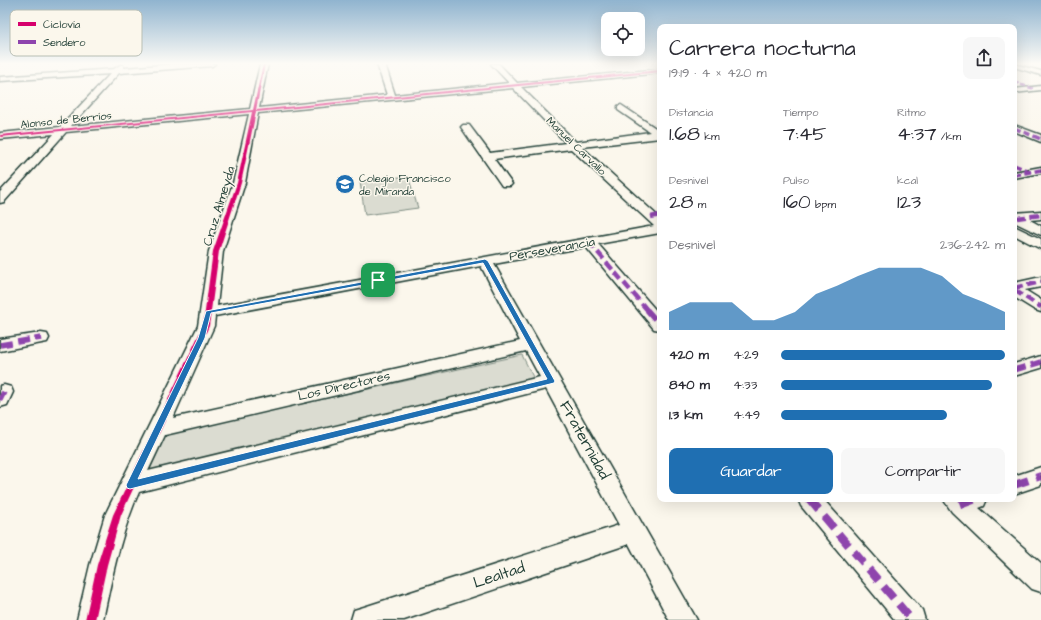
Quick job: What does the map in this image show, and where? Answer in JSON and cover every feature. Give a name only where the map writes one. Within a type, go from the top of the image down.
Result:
[{"type":"street","points":[[0,199],[96,93]]},
{"type":"street","name":"Cruz Almeyda","points":[[90,620],[109,539],[117,515],[201,338],[208,312],[216,252],[238,189],[258,93]]},
{"type":"street","points":[[391,93],[392,97]]},
{"type":"street","name":"Alonso de Berríos","points":[[0,136],[254,112],[433,93]]},
{"type":"street","name":"Manuel Carvallo","points":[[521,93],[574,146],[657,219]]},
{"type":"street","points":[[621,108],[657,133]]},
{"type":"street","points":[[466,127],[506,184]]},
{"type":"street","points":[[1017,129],[1041,139]]},
{"type":"street","points":[[487,157],[657,135]]},
{"type":"street","points":[[1017,166],[1029,170],[1041,170]]},
{"type":"street","points":[[1017,174],[1029,170]]},
{"type":"street","points":[[1017,224],[1041,214]]},
{"type":"street","points":[[1017,225],[1041,231]]},
{"type":"street","points":[[1017,227],[1041,245]]},
{"type":"street","name":"Perseverancia","points":[[208,312],[657,230]]},
{"type":"street","points":[[589,242],[657,321]]},
{"type":"street","name":"Fraternidad","points":[[485,261],[684,620]]},
{"type":"street","points":[[1017,288],[1041,282]]},
{"type":"street","points":[[1017,291],[1041,307]]},
{"type":"street","points":[[0,345],[41,338]]},
{"type":"street","name":"Los Directores","points":[[158,429],[531,344]]},
{"type":"street","points":[[1017,369],[1041,362]]},
{"type":"street","points":[[130,485],[552,381]]},
{"type":"street","points":[[1017,484],[1041,476]]},
{"type":"street","points":[[812,502],[912,620]]},
{"type":"street","points":[[964,502],[1041,580]]},
{"type":"street","name":"Lealtad","points":[[364,620],[635,531]]},
{"type":"shaded area","points":[[408,176],[418,208],[365,215],[360,182]]},
{"type":"shaded area","points":[[522,355],[534,379],[149,471],[166,434]]},
{"type":"marked path","points":[[1017,129],[1041,139]]},
{"type":"marked path","points":[[1017,166],[1029,171]]},
{"type":"marked path","points":[[1017,174],[1041,170]]},
{"type":"marked path","points":[[1017,218],[1041,215]]},
{"type":"marked path","points":[[651,217],[657,216]]},
{"type":"marked path","points":[[589,242],[657,321]]},
{"type":"marked path","points":[[1017,287],[1041,282]]},
{"type":"marked path","points":[[1017,292],[1041,307]]},
{"type":"marked path","points":[[0,345],[41,338]]},
{"type":"marked path","points":[[1017,369],[1041,362]]},
{"type":"marked path","points":[[0,400],[4,392]]},
{"type":"marked path","points":[[1017,484],[1041,476]]},
{"type":"marked path","points":[[812,502],[912,620]]},
{"type":"marked path","points":[[960,505],[968,502]]},
{"type":"cycle path","points":[[90,620],[102,565],[117,515],[206,326],[216,251],[239,183],[258,93]]},
{"type":"cycle path","points":[[0,136],[437,93]]},
{"type":"place","name":"Colegio Francisco de Miranda","points":[[345,184]]},
{"type":"route","points":[[485,261],[552,381],[130,485],[201,338],[206,326],[208,312],[378,280],[485,261]]}]
